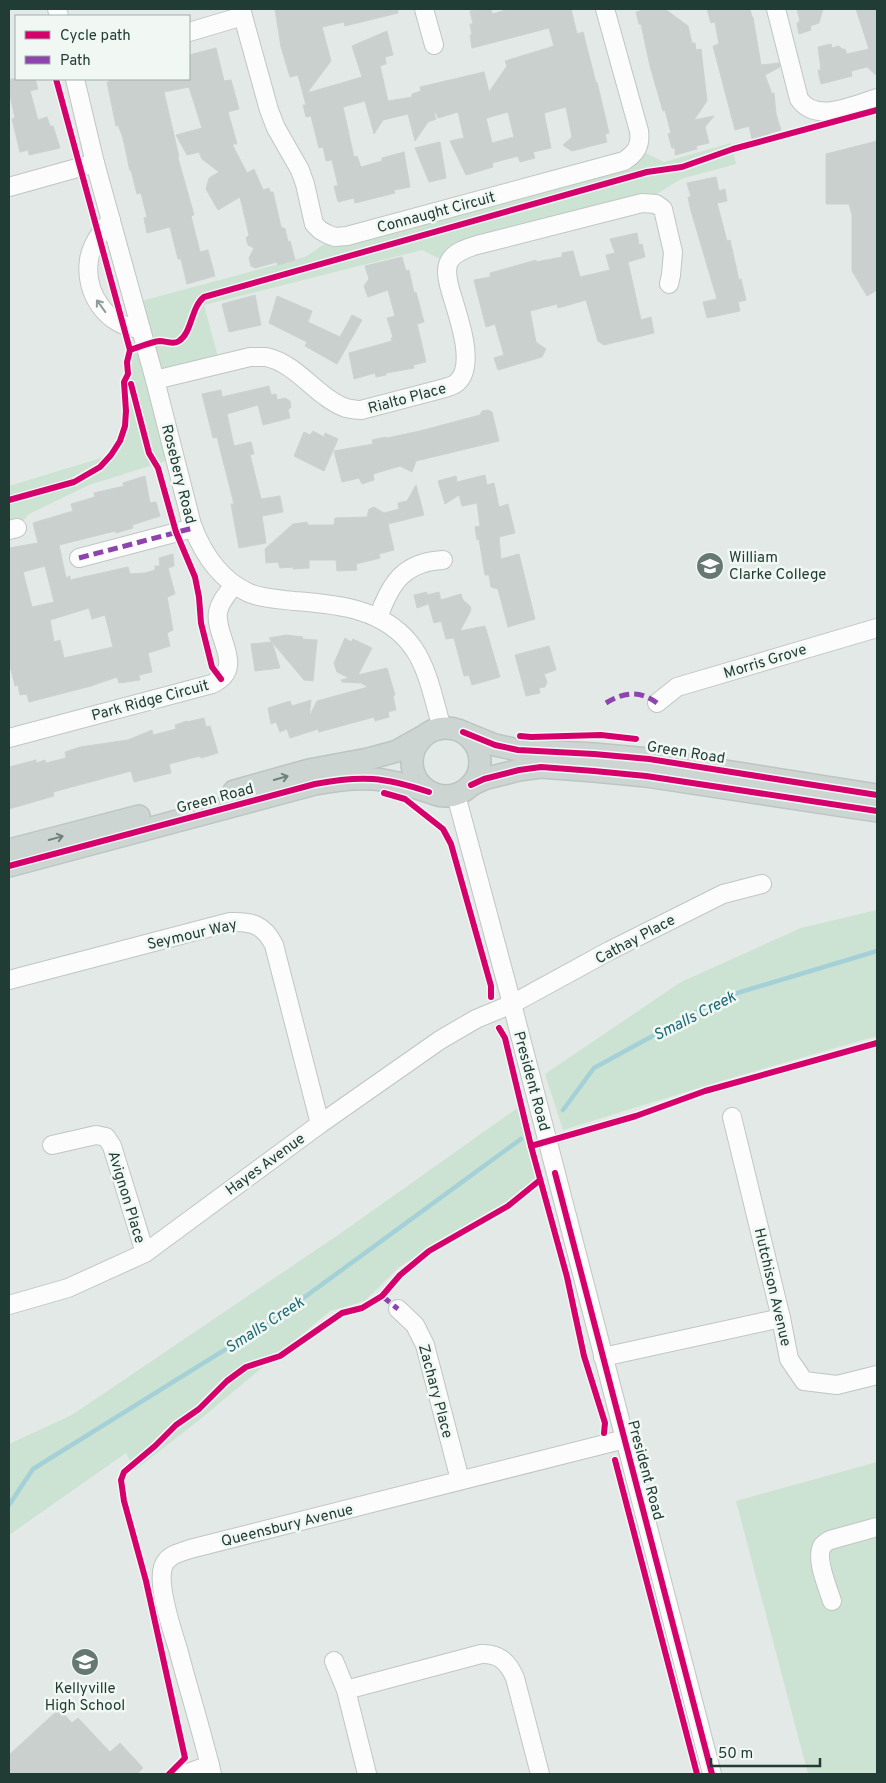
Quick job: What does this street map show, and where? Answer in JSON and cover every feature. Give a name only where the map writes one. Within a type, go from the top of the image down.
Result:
[{"type":"main road","points":[[442,728],[454,728],[470,737],[477,746],[480,759],[478,774],[464,790],[444,796],[429,792],[422,787],[413,772],[412,766],[415,747],[422,737],[431,731],[442,728]]},
{"type":"main road","name":"Green Road","points":[[463,732],[495,745],[518,750],[649,759],[877,795]]},
{"type":"main road","name":"Green Road","points":[[9,850],[309,770],[398,751],[422,737]]},
{"type":"main road","name":"Green Road","points":[[464,790],[484,780],[519,770],[541,768],[594,770],[646,776],[877,811]]},
{"type":"main road","name":"Green Road","points":[[9,866],[315,784],[344,778],[370,778],[399,782],[429,792]]},
{"type":"street","points":[[424,9],[434,45]]},
{"type":"street","name":"Connaught Circuit","points":[[242,12],[269,110],[276,128],[303,177],[314,224],[320,230],[335,237],[356,233],[596,168],[632,156],[640,140],[639,131],[605,9]]},
{"type":"street","points":[[776,9],[798,99],[803,106],[821,112],[877,98]]},
{"type":"street","points":[[190,32],[242,12]]},
{"type":"street","name":"Rosebery Road","points":[[75,80],[95,163],[199,545],[218,570],[234,585],[251,594],[273,599],[359,609],[389,623],[414,648],[427,678],[442,728]]},
{"type":"street","points":[[9,187],[95,163]]},
{"type":"street","name":"Rialto Place","points":[[155,380],[250,358],[266,358],[282,364],[334,402],[347,408],[361,410],[444,388],[456,383],[463,374],[466,360],[465,345],[447,275],[448,263],[452,257],[459,252],[478,245],[642,203],[656,204],[662,209],[673,252],[671,275],[668,284]]},
{"type":"street","points":[[111,220],[103,229],[91,251],[88,270],[91,288],[98,304],[111,318],[123,326],[141,329]]},
{"type":"street","points":[[79,558],[193,528]]},
{"type":"street","points":[[378,618],[386,595],[396,580],[406,571],[419,564],[443,560]]},
{"type":"street","name":"Park Ridge Circuit","points":[[9,738],[220,681],[229,663],[219,625],[218,611],[234,585]]},
{"type":"street","name":"Morris Grove","points":[[657,703],[677,687],[877,628]]},
{"type":"street","name":"President Road","points":[[464,790],[512,1004],[712,1774]]},
{"type":"street","name":"Cathay Place","points":[[512,1004],[609,951],[723,894],[762,884]]},
{"type":"street","name":"Seymour Way","points":[[9,980],[230,922],[244,922],[258,927],[268,933],[274,945],[320,1124]]},
{"type":"street","name":"Hayes Avenue","points":[[9,1305],[68,1288],[144,1253],[320,1124],[440,1040],[476,1019],[512,1004]]},
{"type":"street","name":"Hutchison Avenue","points":[[732,1117],[781,1318],[789,1359],[804,1381],[837,1385],[877,1374]]},
{"type":"street","name":"Avignon Place","points":[[52,1145],[96,1135],[106,1137],[112,1146],[144,1253]]},
{"type":"street","name":"Zachary Place","points":[[398,1309],[415,1325],[425,1345],[460,1480]]},
{"type":"street","points":[[603,1357],[781,1318]]},
{"type":"street","name":"Queensbury Avenue","points":[[211,1769],[167,1611],[162,1577],[163,1568],[168,1559],[190,1549],[624,1439]]},
{"type":"street","points":[[832,1601],[821,1566],[820,1553],[823,1544],[830,1540],[877,1527]]},
{"type":"street","points":[[346,1690],[481,1654],[495,1655],[503,1651],[514,1678],[540,1774]]},
{"type":"street","points":[[334,1661],[346,1690],[367,1774]]},
{"type":"street","points":[[185,1774],[211,1769]]},
{"type":"green space","points":[[731,143],[736,164],[681,179],[642,203],[448,263],[422,250],[204,305],[220,365],[156,380],[175,458],[89,485],[29,514],[17,528],[9,530],[9,486],[111,455],[120,441],[125,426],[124,382],[128,374],[127,362],[130,350],[145,345],[134,303],[305,257],[335,237],[637,149],[664,162]]},
{"type":"green space","points":[[877,910],[877,1036],[724,1080],[563,1130],[545,1074],[681,982],[801,928]]},
{"type":"green space","points":[[523,1104],[544,1182],[399,1267],[365,1301],[330,1311],[198,1421],[135,1470],[126,1453],[9,1535],[9,1444],[72,1415],[341,1233]]},
{"type":"green space","points":[[877,1462],[877,1774],[808,1774],[736,1501]]},
{"type":"building","points":[[275,9],[398,9],[398,13],[345,26],[344,22],[322,27],[331,61],[307,93],[362,77],[352,46],[387,31],[393,55],[385,57],[386,64],[380,66],[388,101],[412,97],[412,94],[421,91],[420,87],[484,72],[489,92],[507,66],[505,61],[554,46],[549,28],[472,48],[470,24],[473,24],[470,11],[491,9],[492,14],[509,9],[571,9],[577,34],[583,32],[597,82],[609,133],[605,134],[607,142],[572,151],[563,145],[572,137],[566,107],[544,113],[551,148],[533,152],[535,158],[520,162],[518,156],[492,163],[493,167],[466,175],[450,141],[464,138],[458,112],[438,118],[436,113],[434,113],[436,119],[428,122],[415,141],[408,114],[383,120],[374,134],[365,101],[343,107],[354,157],[357,156],[361,167],[382,161],[382,158],[404,152],[410,187],[394,190],[395,193],[355,203],[354,198],[338,202],[334,186],[338,186],[332,160],[326,161],[323,147],[319,148],[311,116],[306,117],[303,105],[306,105],[298,75],[290,77],[281,47]],"holes":[[[508,112],[514,137],[492,143],[486,118]]]},
{"type":"building","points":[[639,9],[665,9],[688,26],[692,43],[695,43],[696,50],[701,49],[707,101],[694,120],[714,116],[705,127],[709,143],[696,146],[697,149],[675,155],[675,148],[672,148],[668,134],[671,133],[665,110],[663,111],[650,66],[641,24],[639,24],[636,12],[640,11]]},
{"type":"building","points":[[707,9],[750,9],[761,65],[779,63],[780,67],[765,75],[772,94],[774,93],[776,114],[781,130],[752,139],[749,126],[735,130],[713,46],[719,44],[715,22],[711,23]]},
{"type":"building","points":[[797,9],[823,9],[819,23],[810,26],[811,30],[799,34],[797,23],[800,21]]},
{"type":"building","points":[[856,9],[877,9],[877,76],[867,67],[851,71],[852,76],[821,84],[818,70],[821,70],[818,47],[831,44],[832,48],[839,46],[845,49],[847,54],[869,49]]},
{"type":"building","points":[[216,48],[224,81],[231,80],[239,109],[228,112],[237,144],[232,144],[247,173],[254,169],[263,190],[269,188],[270,192],[273,192],[281,227],[285,229],[295,260],[278,265],[277,262],[255,268],[251,266],[249,258],[254,248],[248,245],[246,238],[249,235],[240,197],[218,210],[206,189],[209,178],[219,172],[202,159],[199,152],[187,155],[176,135],[202,128],[189,87],[164,92],[178,158],[194,215],[191,216],[200,252],[208,250],[215,276],[187,284],[170,227],[147,233],[144,218],[147,217],[141,193],[137,194],[123,138],[118,125],[116,126],[107,82],[110,82],[109,80],[190,80],[190,55]]},
{"type":"building","points":[[9,79],[35,80],[38,89],[30,91],[38,120],[47,117],[50,126],[53,126],[60,148],[29,155],[28,150],[20,152],[12,119],[15,118],[9,91]]},
{"type":"building","points":[[877,141],[877,290],[867,296],[852,271],[852,215],[849,204],[826,204],[826,154]]},
{"type":"building","points":[[440,142],[446,178],[429,182],[415,148]]},
{"type":"building","points":[[716,177],[719,191],[725,189],[727,201],[717,203],[727,241],[730,240],[739,280],[741,279],[746,300],[738,302],[740,311],[707,318],[703,302],[717,299],[691,211],[688,197],[691,197],[687,183]]},
{"type":"building","points":[[637,233],[639,245],[642,244],[645,257],[628,262],[641,320],[651,317],[654,333],[604,345],[598,341],[586,300],[558,308],[557,304],[530,311],[536,342],[546,349],[542,357],[498,370],[494,358],[504,355],[495,324],[486,327],[474,280],[490,277],[490,273],[536,260],[536,262],[562,257],[562,253],[573,251],[580,277],[610,270],[606,255],[615,253],[610,239]]},
{"type":"building","points":[[402,257],[406,271],[409,270],[414,293],[416,292],[424,322],[417,324],[426,362],[413,365],[414,368],[386,373],[386,375],[376,377],[375,373],[354,379],[349,353],[392,341],[391,338],[393,337],[387,318],[395,316],[388,290],[368,297],[364,286],[369,279],[365,266]]},
{"type":"building","points":[[255,295],[261,325],[229,332],[222,304]]},
{"type":"building","points":[[277,296],[312,311],[308,322],[340,337],[352,315],[362,320],[337,364],[305,346],[307,342],[269,323]]},
{"type":"building","points":[[269,386],[271,395],[276,394],[277,400],[285,398],[290,401],[291,407],[288,410],[290,418],[263,425],[258,405],[227,414],[234,446],[251,442],[254,454],[250,455],[261,499],[280,496],[283,512],[262,516],[266,543],[239,548],[231,504],[234,504],[217,437],[213,438],[202,394],[221,390],[222,397]]},
{"type":"building","points":[[488,410],[492,412],[499,441],[416,461],[412,472],[400,466],[373,474],[374,480],[362,484],[359,478],[342,482],[334,451],[373,444],[372,440],[420,431],[480,415],[482,411]]},
{"type":"building","points":[[313,431],[324,437],[325,433],[338,439],[324,471],[294,456],[304,432],[310,435]]},
{"type":"building","points":[[485,475],[487,485],[494,483],[499,507],[508,504],[515,533],[499,537],[501,559],[519,554],[535,619],[508,627],[498,589],[491,587],[489,575],[485,575],[475,527],[480,526],[477,503],[462,506],[459,495],[445,504],[438,481],[456,476],[457,482]]},
{"type":"building","points":[[145,476],[150,503],[156,502],[160,516],[132,525],[133,528],[116,533],[115,531],[59,545],[66,578],[70,576],[70,580],[128,567],[130,574],[145,573],[155,570],[155,566],[160,566],[159,558],[173,554],[174,566],[168,568],[175,594],[167,597],[173,630],[167,633],[170,646],[148,653],[152,672],[139,675],[140,680],[119,683],[117,677],[91,686],[29,702],[27,694],[20,695],[18,685],[15,686],[9,662],[9,548],[38,543],[33,523],[73,511],[71,504],[95,497],[94,493],[124,486],[123,483]],"holes":[[[45,566],[54,602],[32,607],[23,572]],[[89,608],[92,619],[105,615],[113,647],[64,658],[60,640],[54,642],[50,620]]]},
{"type":"building","points":[[416,485],[424,515],[388,524],[394,550],[379,554],[380,558],[356,564],[357,570],[337,571],[336,560],[309,560],[309,568],[293,569],[293,567],[280,568],[278,562],[266,563],[265,549],[293,524],[307,522],[308,525],[334,525],[335,518],[367,517],[369,509],[374,507],[384,513],[399,509],[398,503],[407,501]]},
{"type":"building","points":[[427,592],[427,595],[439,592],[441,600],[461,594],[471,610],[460,631],[485,626],[500,677],[472,685],[469,675],[464,676],[454,638],[446,639],[441,621],[434,623],[427,598],[428,604],[417,608],[414,595]]},
{"type":"building","points":[[286,635],[317,640],[313,681],[304,680],[269,638]]},
{"type":"building","points":[[345,638],[351,642],[353,639],[372,648],[358,675],[387,668],[395,695],[393,696],[396,710],[388,712],[389,717],[375,721],[374,717],[319,732],[318,729],[290,738],[287,729],[280,732],[276,722],[271,724],[268,708],[290,701],[292,706],[311,700],[309,717],[317,701],[368,687],[361,683],[342,682],[341,680],[349,678],[337,672],[334,663]]},
{"type":"building","points":[[272,642],[280,668],[255,671],[251,644]]},
{"type":"building","points":[[549,646],[556,670],[544,674],[547,682],[545,687],[539,688],[540,693],[526,696],[515,655]]},
{"type":"building","points":[[204,718],[206,727],[210,726],[218,753],[169,764],[171,773],[134,782],[131,771],[53,792],[54,796],[9,809],[9,767],[36,760],[36,763],[45,760],[46,763],[66,758],[65,752],[80,747],[128,740],[152,730],[153,735],[176,729],[175,725],[187,721]]},
{"type":"building","points":[[59,1709],[72,1723],[78,1718],[110,1752],[120,1743],[143,1768],[137,1774],[9,1774],[9,1755]]},
{"type":"waterway","name":"Smalls Creek","points":[[563,1110],[594,1068],[724,997],[877,951]]},
{"type":"waterway","name":"Smalls Creek","points":[[9,1505],[33,1469],[276,1318],[521,1139]]},
{"type":"marked path","points":[[79,558],[193,528]]},
{"type":"marked path","points":[[606,703],[632,694],[644,696],[657,703]]},
{"type":"marked path","points":[[382,1296],[398,1309]]},
{"type":"cycle path","points":[[56,80],[130,350]]},
{"type":"cycle path","points":[[9,500],[74,482],[100,467],[120,441],[125,426],[124,382],[128,374],[127,362],[130,350],[149,343],[162,341],[172,343],[179,341],[187,332],[196,307],[204,297],[647,172],[682,167],[733,149],[877,110]]},
{"type":"cycle path","points":[[131,384],[149,453],[158,468],[176,532],[195,577],[201,623],[212,667],[221,679]]},
{"type":"cycle path","points":[[463,732],[495,745],[518,750],[649,759],[877,795]]},
{"type":"cycle path","points":[[520,736],[601,735],[636,739]]},
{"type":"cycle path","points":[[471,785],[484,779],[519,770],[541,767],[646,776],[877,811]]},
{"type":"cycle path","points":[[9,866],[332,781],[373,779],[399,783],[429,792]]},
{"type":"cycle path","points":[[384,793],[405,799],[443,829],[451,844],[491,986],[491,997]]},
{"type":"cycle path","points":[[499,1028],[505,1038],[531,1146],[567,1277],[584,1356],[605,1423],[604,1433]]},
{"type":"cycle path","points":[[531,1146],[636,1116],[705,1091],[877,1043]]},
{"type":"cycle path","points":[[555,1173],[712,1774]]},
{"type":"cycle path","points":[[169,1774],[185,1758],[146,1581],[124,1501],[121,1480],[124,1472],[176,1425],[199,1409],[227,1381],[246,1367],[280,1356],[342,1313],[362,1308],[382,1296],[400,1275],[429,1251],[508,1206],[540,1180]]},
{"type":"cycle path","points":[[615,1460],[697,1774]]},
{"type":"place","name":"William Clarke College","points":[[710,566]]},
{"type":"place","name":"Kellyville High School","points":[[85,1662]]}]
